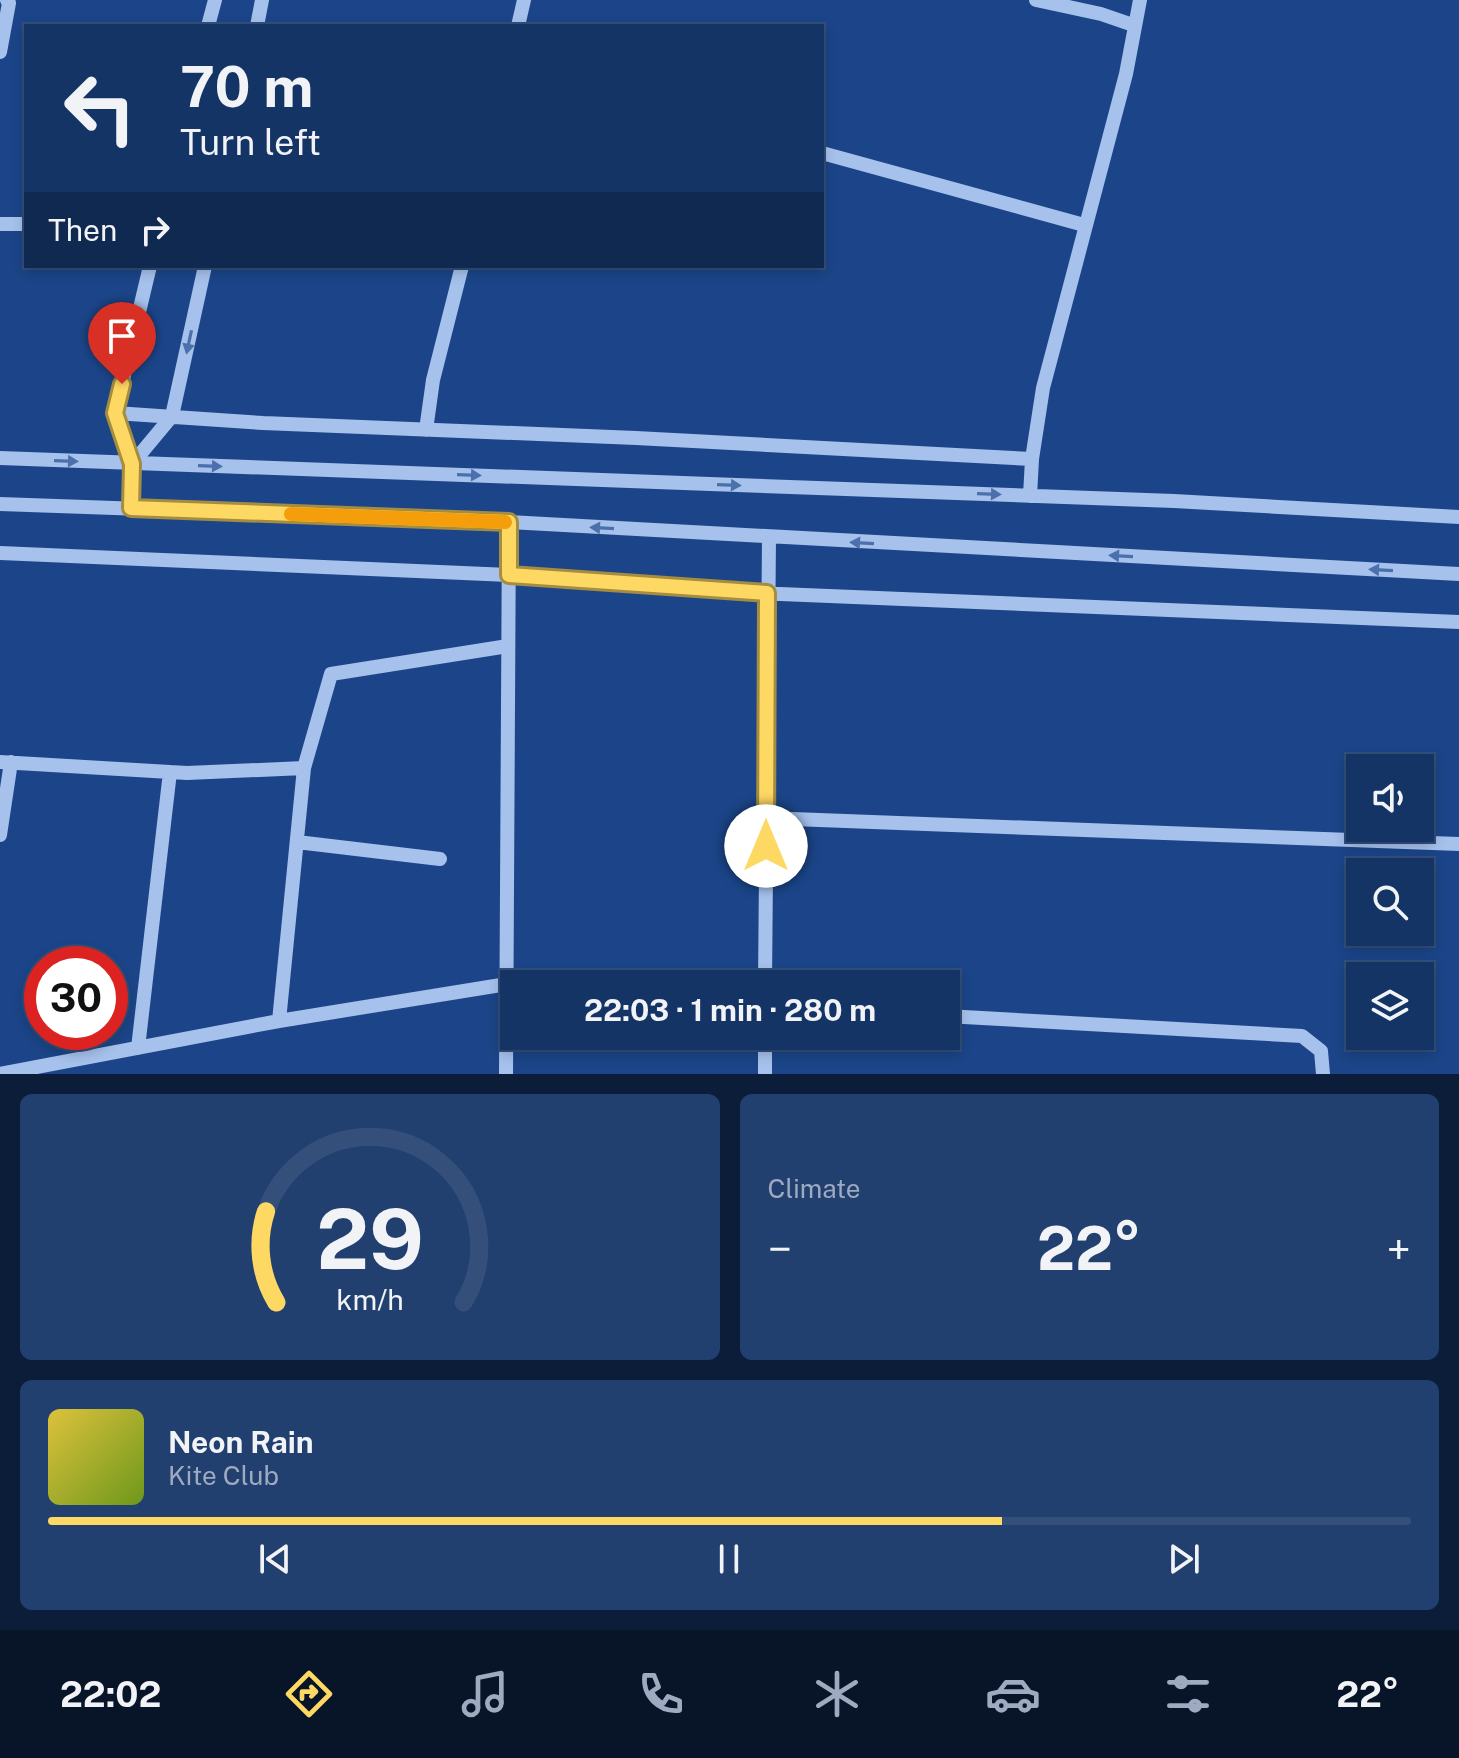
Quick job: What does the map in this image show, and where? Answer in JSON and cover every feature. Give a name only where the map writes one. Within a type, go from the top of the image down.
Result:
[{"type":"street","points":[[0,52],[7,0]]},
{"type":"street","points":[[209,24],[215,0]]},
{"type":"street","points":[[257,24],[262,0]]},
{"type":"street","points":[[518,24],[524,0]]},
{"type":"street","points":[[1036,0],[1101,14],[1133,25]]},
{"type":"street","points":[[1030,496],[1032,459],[1043,388],[1126,74],[1140,0]]},
{"type":"street","points":[[824,154],[1084,225]]},
{"type":"street","points":[[0,224],[24,224]]},
{"type":"street","points":[[131,508],[132,464],[115,413],[150,268]]},
{"type":"street","points":[[132,464],[172,416],[205,268]]},
{"type":"street","points":[[426,430],[433,380],[461,268]]},
{"type":"street","points":[[115,413],[237,422],[710,441],[1032,459]]},
{"type":"street","points":[[0,458],[1030,496],[1459,517]]},
{"type":"street","points":[[0,504],[509,522],[1459,574]]},
{"type":"street","points":[[507,970],[509,522]]},
{"type":"street","points":[[765,970],[769,538]]},
{"type":"street","points":[[0,553],[509,575],[767,593],[1459,622]]},
{"type":"street","points":[[279,1021],[304,768],[331,674],[508,646]]},
{"type":"street","points":[[0,835],[6,762],[170,772],[304,768]]},
{"type":"street","points":[[138,1048],[170,772]]},
{"type":"street","points":[[766,818],[1459,844]]},
{"type":"street","points":[[297,842],[440,859]]},
{"type":"street","points":[[0,1074],[279,1021],[500,985]]},
{"type":"street","points":[[960,1017],[1302,1036],[1321,1051],[1323,1074]]},
{"type":"street","points":[[506,1050],[506,1074]]},
{"type":"street","points":[[765,1050],[765,1074]]},
{"type":"slow traffic","points":[[291,514],[505,522]]},
{"type":"route","points":[[122,384],[115,413],[132,464],[131,508],[509,522],[509,575],[767,593],[766,846]]}]
